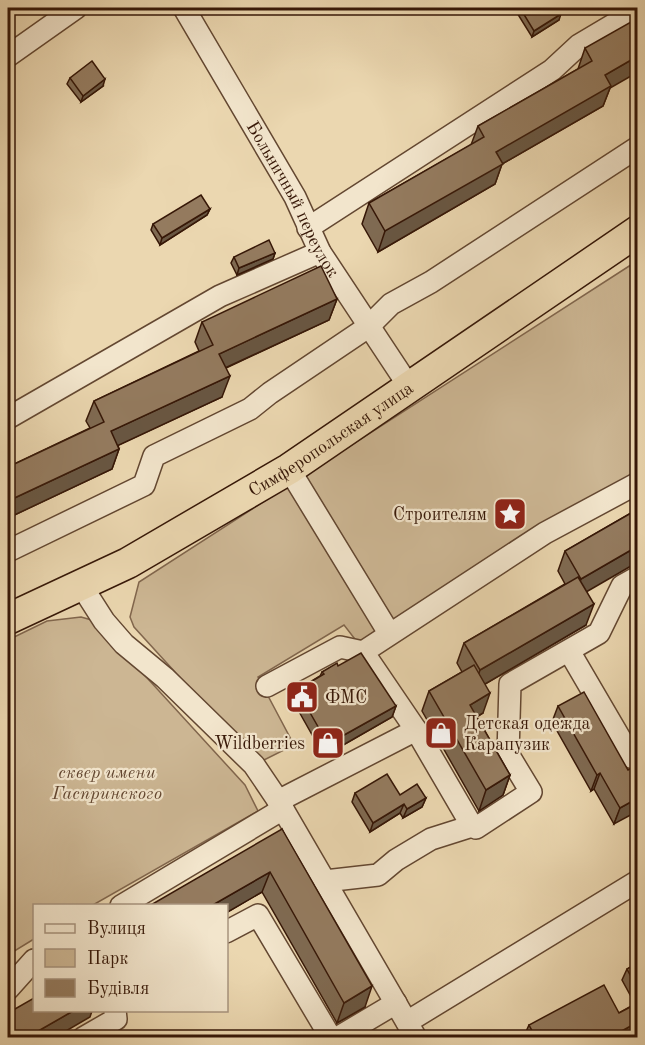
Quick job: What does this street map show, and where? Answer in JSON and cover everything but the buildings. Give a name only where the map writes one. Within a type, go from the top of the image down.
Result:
[{"type":"highway","name":"Симферопольская улица","points":[[8,618],[81,585],[179,535],[289,469],[638,231]]},
{"type":"street","points":[[8,56],[76,8]]},
{"type":"street","name":"Больничный переулок","points":[[184,8],[295,197],[320,252],[410,388]]},
{"type":"street","points":[[308,228],[552,70],[579,45],[638,10]]},
{"type":"street","points":[[8,551],[144,485],[154,456],[250,409],[368,327],[391,304],[431,282],[637,149]]},
{"type":"street","points":[[8,417],[220,296],[320,252]]},
{"type":"street","points":[[289,469],[389,633]]},
{"type":"street","points":[[363,652],[545,532],[638,483]]},
{"type":"street","points":[[325,881],[378,875],[396,860],[431,839],[472,826],[476,828],[531,792],[508,754],[510,684],[599,633],[621,586],[638,577]]},
{"type":"street","points":[[81,585],[104,621],[124,644],[165,678],[254,765],[280,805],[412,1030],[638,881]]},
{"type":"street","points":[[267,686],[340,647],[363,652],[416,730],[472,826]]},
{"type":"street","points":[[568,651],[631,758],[638,754]]},
{"type":"street","points":[[123,904],[280,805],[416,730]]},
{"type":"street","points":[[228,931],[258,915],[331,1038]]},
{"type":"street","points":[[8,989],[33,961]]},
{"type":"street","points":[[337,1038],[396,1004]]},
{"type":"street","points":[[83,1038],[116,1019],[115,1012]]},
{"type":"green space","points":[[637,261],[637,475],[358,643],[344,625],[258,677],[294,745],[258,763],[134,627],[130,617],[139,582]]},
{"type":"green space","name":"сквер имени Гаспринского","points":[[81,617],[95,621],[245,785],[258,811],[95,904],[33,904],[33,940],[8,955],[8,640],[47,621]]},
{"type":"place","name":"Строителям","points":[[510,514]]},
{"type":"place","name":"ФМС","points":[[302,697]]},
{"type":"place","name":"Детская одежда Карапузик","points":[[441,733]]},
{"type":"place","name":"Wildberries","points":[[328,743]]}]
